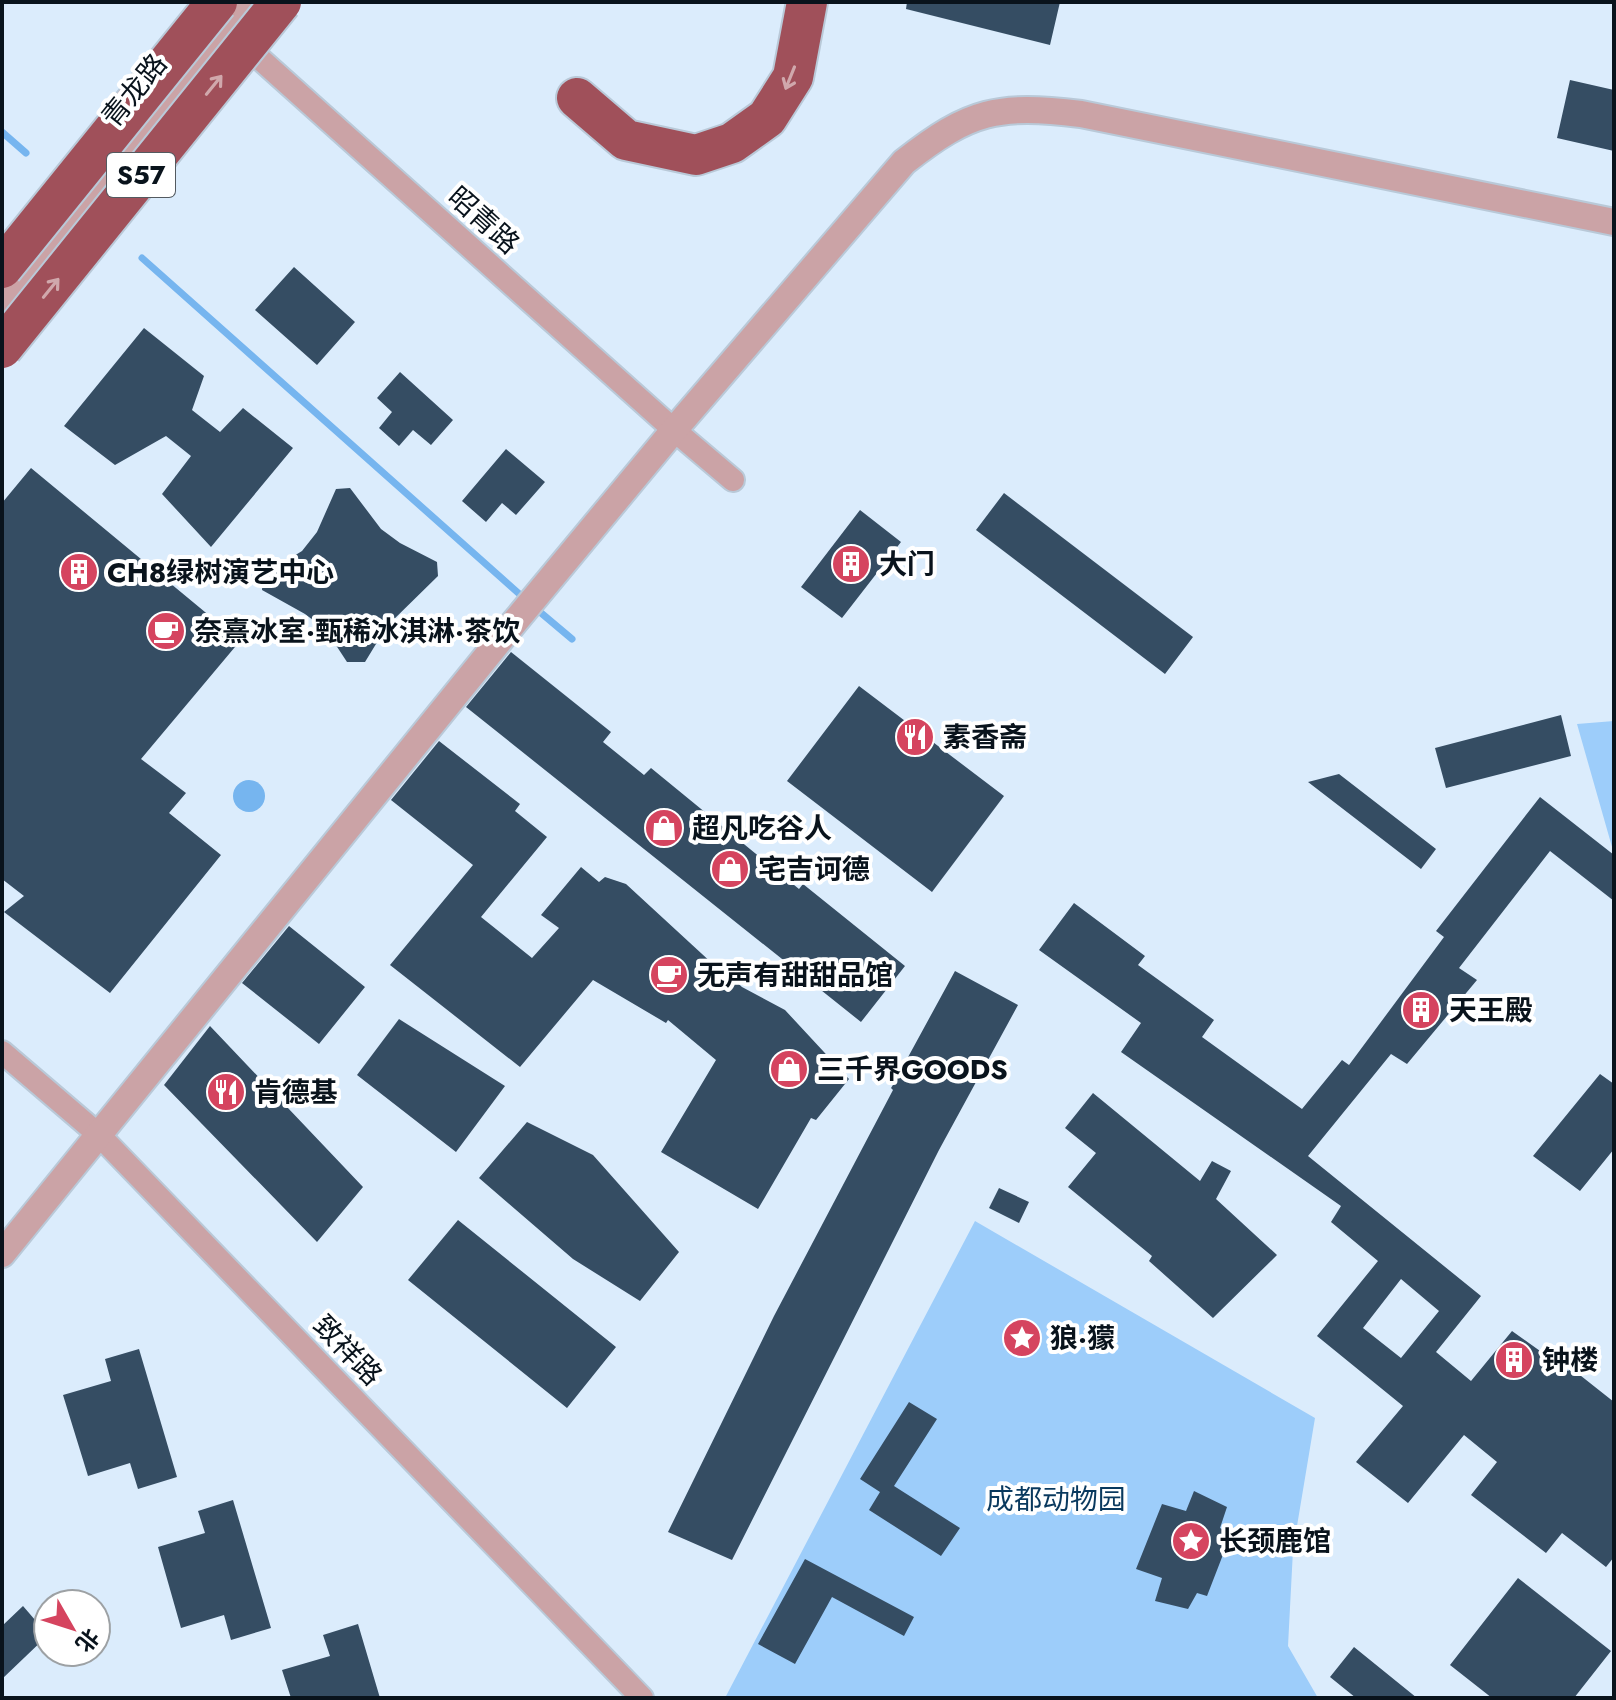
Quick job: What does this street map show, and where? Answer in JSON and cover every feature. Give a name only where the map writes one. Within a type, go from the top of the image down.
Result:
[{"type":"highway","name":"S57","points":[[2,348],[281,2]]},
{"type":"highway","points":[[577,98],[626,140],[696,155],[732,143],[767,118],[793,77],[807,2]]},
{"type":"highway","name":"S57","points":[[2,268],[221,15]]},
{"type":"street","name":"昭青路","points":[[197,2],[221,15],[674,430],[733,480]]},
{"type":"street","name":"青龙路","points":[[2,305],[221,15],[254,2]]},
{"type":"street","points":[[2,1254],[674,430],[904,162],[941,133],[985,113],[1030,108],[1081,114],[1614,222]]},
{"type":"street","name":"致祥路","points":[[2,1052],[99,1135],[642,1698]]},
{"type":"green space","points":[[1614,721],[1614,854],[1577,724]]},
{"type":"green space","name":"成都动物园","points":[[975,1221],[1315,1418],[1293,1550],[1288,1646],[1318,1698],[725,1698]]},
{"type":"shaded area","points":[[249,780],[260,785],[265,796],[260,807],[249,812],[238,807],[233,796],[238,785]]},
{"type":"building","points":[[907,2],[1060,2],[1050,45],[906,9]]},
{"type":"building","points":[[1570,80],[1614,90],[1614,151],[1557,138]]},
{"type":"building","points":[[294,267],[355,322],[317,365],[255,310]]},
{"type":"building","points":[[144,328],[204,376],[192,410],[220,432],[243,408],[293,448],[211,547],[162,494],[191,456],[166,436],[115,465],[64,426]]},
{"type":"building","points":[[400,372],[453,420],[431,445],[413,430],[399,446],[379,428],[392,412],[377,398]]},
{"type":"building","points":[[506,449],[545,482],[516,515],[502,503],[486,522],[462,501]]},
{"type":"building","points":[[31,468],[240,641],[141,759],[186,793],[169,813],[221,855],[110,993],[4,912],[24,896],[2,879],[2,503]]},
{"type":"building","points":[[350,488],[381,529],[400,543],[437,562],[438,576],[387,626],[365,662],[347,662],[326,630],[305,614],[262,590],[263,575],[302,551],[317,532],[336,489]]},
{"type":"building","points":[[1004,493],[1193,637],[1165,674],[976,530]]},
{"type":"building","name":"大门","points":[[860,510],[901,542],[842,618],[801,587]]},
{"type":"building","points":[[511,652],[611,732],[603,742],[644,775],[651,768],[799,889],[803,884],[905,966],[861,1022],[466,707]]},
{"type":"building","points":[[859,686],[1004,796],[932,892],[787,781]]},
{"type":"building","points":[[1561,715],[1571,756],[1446,788],[1435,748]]},
{"type":"building","points":[[439,741],[520,804],[515,811],[547,837],[481,917],[532,958],[559,928],[541,915],[581,867],[599,882],[605,877],[626,884],[727,977],[729,975],[742,987],[785,1010],[849,1079],[816,1120],[811,1118],[758,1209],[661,1152],[716,1060],[668,1020],[666,1023],[593,980],[520,1067],[390,965],[473,865],[391,800]]},
{"type":"building","points":[[1339,774],[1436,849],[1421,869],[1308,782]]},
{"type":"building","points":[[1540,797],[1614,855],[1614,901],[1550,851],[1459,968],[1477,980],[1407,1064],[1391,1054],[1308,1156],[1481,1296],[1436,1352],[1471,1381],[1512,1331],[1568,1371],[1571,1368],[1614,1402],[1614,1557],[1606,1567],[1562,1533],[1546,1553],[1471,1495],[1497,1462],[1464,1435],[1408,1503],[1356,1462],[1403,1406],[1317,1336],[1378,1261],[1331,1222],[1341,1206],[1121,1052],[1141,1023],[1039,950],[1074,903],[1145,956],[1138,965],[1214,1020],[1202,1037],[1302,1109],[1342,1060],[1349,1065],[1444,937],[1436,931]],"holes":[[[1401,1279],[1439,1311],[1401,1358],[1363,1328]]]},
{"type":"building","points":[[289,926],[365,987],[319,1044],[242,983]]},
{"type":"building","points":[[955,971],[1018,1005],[939,1150],[732,1560],[668,1532],[774,1316]]},
{"type":"building","points":[[399,1019],[505,1086],[456,1152],[357,1075]]},
{"type":"building","points":[[210,1026],[363,1187],[317,1242],[164,1085]]},
{"type":"building","points":[[1600,1074],[1614,1084],[1614,1149],[1580,1191],[1533,1156]]},
{"type":"building","points":[[1093,1093],[1200,1181],[1212,1161],[1231,1171],[1216,1199],[1277,1255],[1213,1318],[1149,1261],[1152,1256],[1068,1187],[1096,1153],[1065,1128]]},
{"type":"building","points":[[527,1122],[593,1155],[679,1252],[640,1301],[573,1259],[479,1178]]},
{"type":"building","points":[[999,1188],[1029,1202],[1019,1223],[989,1208]]},
{"type":"building","points":[[458,1220],[616,1347],[567,1408],[408,1280]]},
{"type":"building","points":[[139,1349],[177,1477],[138,1489],[130,1463],[88,1476],[63,1395],[111,1381],[105,1359]]},
{"type":"building","points":[[909,1402],[937,1419],[894,1486],[960,1528],[941,1556],[869,1510],[880,1492],[860,1479]]},
{"type":"building","points":[[1194,1491],[1227,1507],[1220,1528],[1231,1534],[1207,1596],[1197,1593],[1188,1609],[1155,1601],[1162,1578],[1136,1569],[1162,1504],[1186,1511]]},
{"type":"building","points":[[233,1500],[271,1628],[231,1640],[224,1615],[181,1628],[158,1547],[205,1533],[198,1511]]},
{"type":"building","points":[[805,1559],[914,1617],[904,1636],[832,1597],[795,1664],[758,1644]]},
{"type":"building","points":[[1518,1578],[1611,1651],[1574,1698],[1492,1698],[1450,1665]]},
{"type":"building","points":[[23,1606],[32,1616],[32,1650],[2,1679],[2,1626]]},
{"type":"building","points":[[358,1624],[380,1698],[291,1698],[282,1670],[330,1656],[323,1635]]},
{"type":"building","points":[[1354,1647],[1417,1698],[1356,1698],[1330,1677]]},
{"type":"waterway","points":[[2,132],[26,153]]},
{"type":"waterway","points":[[142,258],[525,599]]},
{"type":"waterway","points":[[534,607],[572,639]]},
{"type":"place","name":"大门","points":[[851,564]]},
{"type":"place","name":"CH8绿树演艺中心","points":[[79,572]]},
{"type":"place","name":"奈熹冰室·甄稀冰淇淋·茶饮","points":[[166,631]]},
{"type":"place","name":"素香斋","points":[[915,737]]},
{"type":"place","name":"超凡吃谷人","points":[[664,828]]},
{"type":"place","name":"宅吉诃德","points":[[730,869]]},
{"type":"place","name":"无声有甜甜品馆","points":[[669,975]]},
{"type":"place","name":"天王殿","points":[[1421,1010]]},
{"type":"place","name":"三千界GOODS","points":[[789,1069]]},
{"type":"place","name":"肯德基","points":[[226,1092]]},
{"type":"place","name":"狼·獴","points":[[1022,1338]]},
{"type":"place","name":"钟楼","points":[[1514,1360]]},
{"type":"place","name":"长颈鹿馆","points":[[1191,1541]]}]
